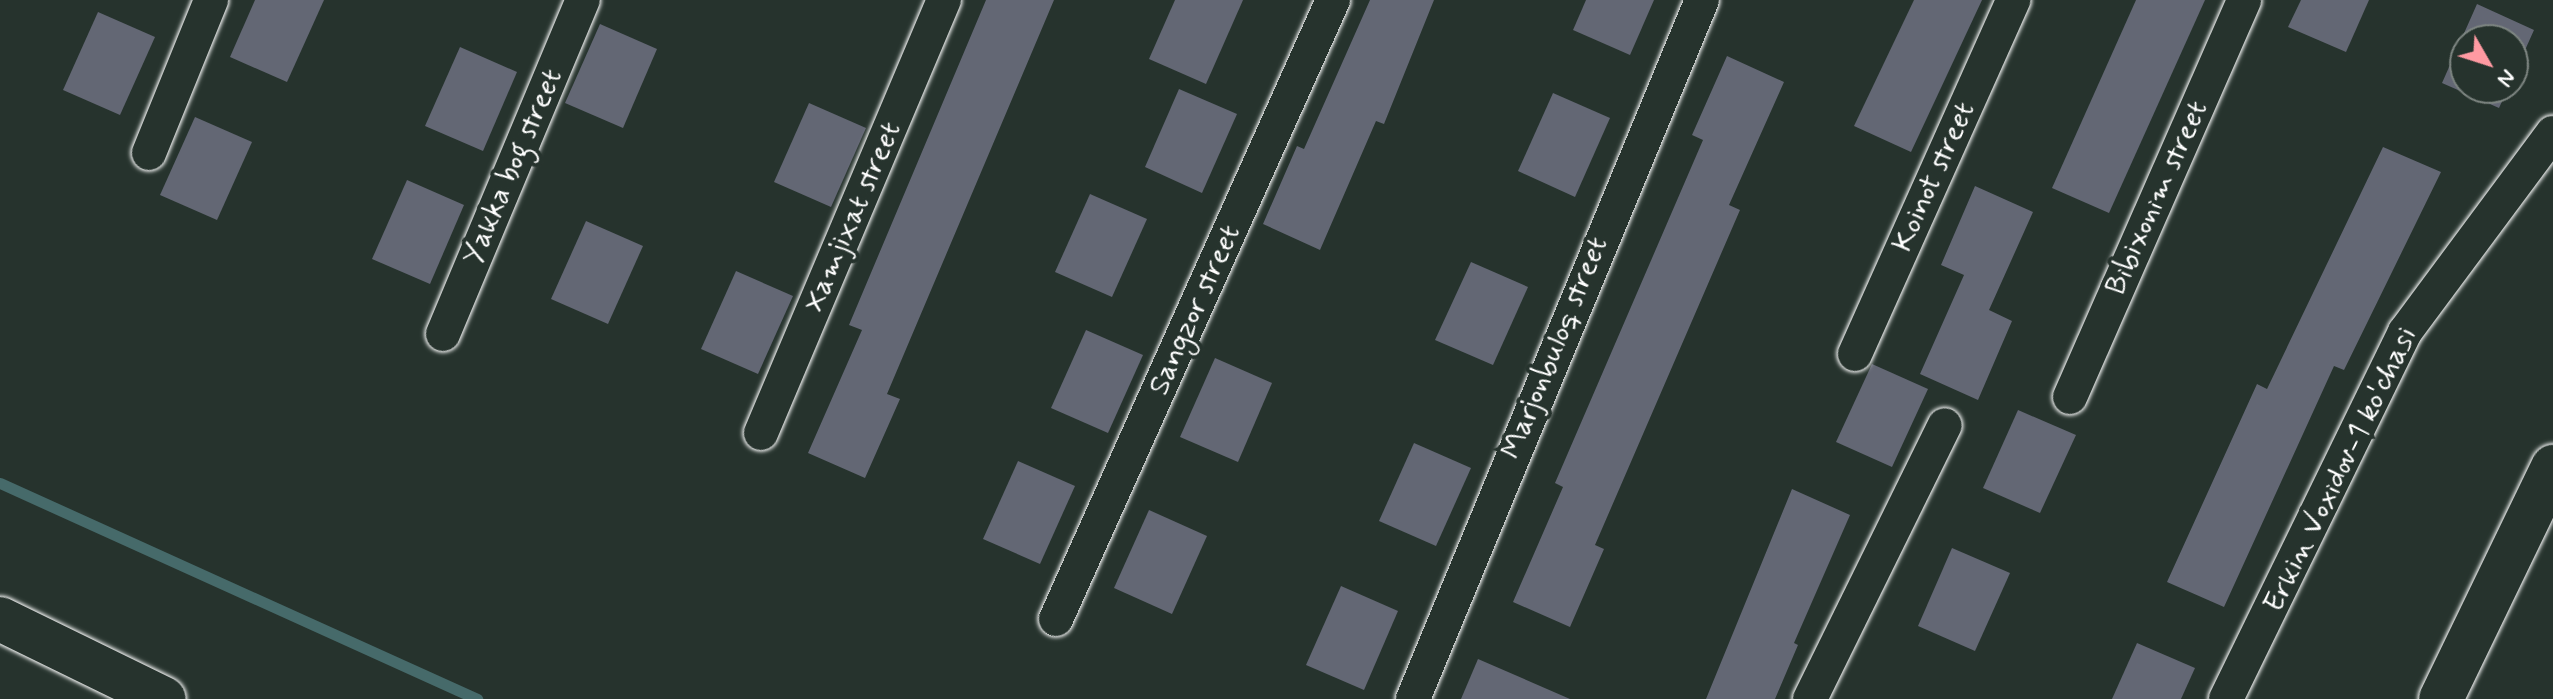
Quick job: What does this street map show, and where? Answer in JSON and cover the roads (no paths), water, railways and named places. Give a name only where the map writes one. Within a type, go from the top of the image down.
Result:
[{"type":"main road","points":[[2441,699],[2553,467]]},
{"type":"main road","points":[[0,619],[164,699]]},
{"type":"street","points":[[149,153],[211,0]]},
{"type":"street","name":"Yakka bog street","points":[[443,334],[583,0]]},
{"type":"street","name":"Xamjixat street","points":[[761,433],[944,0]]},
{"type":"street","name":"Sangzor street","points":[[1056,619],[1333,0]]},
{"type":"street","name":"Marjonbuloq street","points":[[1413,699],[1702,0]]},
{"type":"street","name":"Koinot street","points":[[1855,354],[2013,0]]},
{"type":"street","name":"Bibixonim street","points":[[2070,397],[2244,0]]},
{"type":"street","name":"Erkin Voxidov-1 ko'chasi","points":[[2226,699],[2405,332],[2553,133]]},
{"type":"street","points":[[1810,699],[1945,425]]},
{"type":"waterway","points":[[0,483],[477,699]]}]
